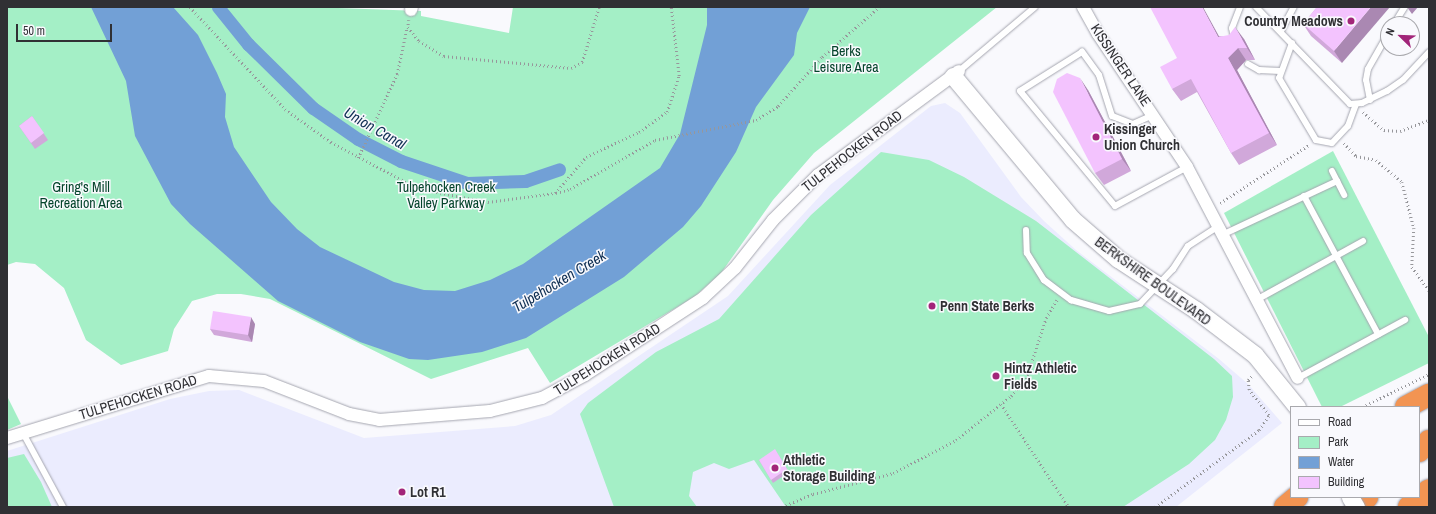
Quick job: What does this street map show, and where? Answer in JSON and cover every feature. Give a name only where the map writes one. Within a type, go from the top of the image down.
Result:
[{"type":"highway","points":[[1408,406],[1429,395]]},
{"type":"highway","points":[[1420,450],[1429,441]]},
{"type":"highway","points":[[1420,498],[1429,490]]},
{"type":"highway","points":[[1285,507],[1296,498]]},
{"type":"highway","points":[[1356,507],[1367,498]]},
{"type":"highway","points":[[1409,507],[1420,498]]},
{"type":"street","name":"KISSINGER LANE","points":[[1083,7],[1098,34],[1155,115],[1187,167],[1222,229],[1298,378]]},
{"type":"street","name":"BERKSHIRE BOULEVARD","points":[[956,74],[1072,219],[1118,259],[1159,286],[1256,355],[1297,406]]},
{"type":"street","name":"TULPEHOCKEN ROAD","points":[[7,438],[209,376],[264,381],[345,412],[378,420],[490,411],[542,398],[585,375],[703,298],[735,268],[773,220],[813,180],[956,74]]},
{"type":"street","points":[[1351,498],[1356,507]]},
{"type":"lane","name":"TULPEHOCKEN ROAD","points":[[956,74],[1035,7]]},
{"type":"lane","points":[[1236,43],[1232,28],[1240,7]]},
{"type":"lane","points":[[1256,7],[1281,30],[1324,81],[1350,104],[1370,100],[1403,80],[1429,52]]},
{"type":"lane","points":[[1281,30],[1294,7]]},
{"type":"lane","points":[[1292,43],[1280,71],[1279,78],[1316,140],[1332,143],[1348,126],[1356,104]]},
{"type":"lane","points":[[1370,100],[1366,80],[1368,69],[1380,48]]},
{"type":"lane","points":[[1155,115],[1133,124],[1112,116],[1099,75],[1082,52],[1020,91],[1115,206],[1187,167]]},
{"type":"lane","points":[[1248,64],[1259,70],[1280,71]]},
{"type":"lane","points":[[1332,171],[1344,194]]},
{"type":"lane","points":[[1026,230],[1027,253],[1033,267],[1061,293],[1089,307],[1126,310],[1140,304],[1159,286],[1188,246],[1222,229],[1337,181]]},
{"type":"lane","points":[[1304,196],[1378,334]]},
{"type":"lane","points":[[1258,299],[1363,241]]},
{"type":"lane","points":[[1298,378],[1405,320]]},
{"type":"lane","points":[[23,433],[63,507]]},
{"type":"path","points":[[190,7],[285,109],[358,158],[417,188],[452,198],[488,202],[556,193],[662,138],[756,120],[778,106],[822,57],[879,7]]},
{"type":"path","points":[[408,27],[419,41],[444,56],[571,68],[582,62],[599,7]]},
{"type":"path","points":[[556,193],[586,157],[639,132],[667,112],[680,76],[671,7]]},
{"type":"path","points":[[358,158],[397,74],[412,8]]},
{"type":"path","points":[[1356,104],[1384,130],[1400,131],[1429,120]]},
{"type":"path","points":[[1339,136],[1356,156],[1376,160],[1402,182],[1414,228],[1412,267],[1429,290]]},
{"type":"path","points":[[1211,209],[1316,140]]},
{"type":"path","points":[[782,507],[813,494],[893,473],[956,440],[1001,404],[1026,379],[1046,318],[1061,293]]},
{"type":"path","points":[[1364,406],[1429,374]]},
{"type":"path","points":[[1155,507],[1259,430],[1269,415],[1249,390],[1248,380]]},
{"type":"path","points":[[1001,404],[1069,507]]},
{"type":"shaded area","name":"Penn State Berks","points":[[945,103],[960,113],[1021,197],[1044,221],[1076,250],[1219,359],[1248,384],[1282,423],[1176,507],[7,507],[7,451],[170,399],[209,391],[239,390],[364,438],[515,426],[551,415],[728,296],[830,185],[931,106]]},
{"type":"green space","name":"Tulpehocken Creek Valley Parkway","points":[[7,7],[310,7],[421,11],[421,16],[509,33],[513,7],[997,7],[814,153],[773,200],[721,273],[694,297],[550,383],[528,348],[431,379],[270,299],[241,294],[217,294],[192,301],[174,329],[168,351],[121,365],[86,340],[64,288],[35,264],[16,262],[7,265]]},
{"type":"green space","points":[[1333,151],[1429,337],[1429,363],[1342,406],[1321,406],[1224,213]]},
{"type":"green space","name":"Penn State Berks","points":[[881,152],[929,160],[964,177],[1036,221],[1214,359],[1232,376],[1233,397],[1226,420],[1215,440],[1189,464],[1123,507],[786,507],[754,460],[729,469],[714,463],[693,472],[689,496],[697,507],[614,507],[580,414],[588,403],[656,352],[719,319],[811,215]]},
{"type":"green space","points":[[7,396],[21,424],[7,430]]},
{"type":"green space","points":[[24,454],[41,482],[52,507],[7,507],[7,458]]},
{"type":"water","name":"Tulpehocken Creek","points":[[91,7],[173,7],[198,35],[217,73],[226,94],[225,117],[234,147],[271,202],[297,229],[320,247],[394,282],[424,290],[455,291],[490,280],[523,264],[660,168],[680,134],[707,25],[707,7],[810,7],[797,33],[794,55],[756,107],[736,152],[701,206],[683,227],[624,277],[526,338],[482,352],[428,360],[409,359],[360,342],[278,301],[190,224],[171,204],[135,136],[126,81]]},
{"type":"building","points":[[1150,7],[1202,7],[1218,37],[1229,35],[1235,27],[1247,48],[1238,48],[1228,58],[1269,133],[1231,153],[1191,79],[1172,89],[1160,67],[1177,58]]},
{"type":"building","points":[[1317,7],[1371,7],[1334,51],[1303,24]]},
{"type":"building","name":"Kissinger Union Church","points":[[1067,73],[1080,78],[1122,159],[1095,173],[1053,92],[1057,79]]},
{"type":"building","points":[[32,116],[44,133],[31,143],[19,126]]},
{"type":"building","points":[[213,311],[251,317],[248,335],[210,329]]},
{"type":"building","name":"Athletic Storage Building","points":[[775,449],[787,469],[771,480],[759,460]]},
{"type":"waterway","name":"Union Canal","points":[[218,7],[248,44],[313,108],[358,139],[401,161],[467,183],[525,181],[559,169]]},
{"type":"place","name":"Country Meadows","points":[[1351,21]]},
{"type":"place","name":"Kissinger Union Church","points":[[1096,137]]},
{"type":"place","name":"Penn State Berks","points":[[932,306]]},
{"type":"place","name":"Hintz Athletic Fields","points":[[996,376]]},
{"type":"place","name":"Athletic Storage Building","points":[[775,468]]},
{"type":"place","name":"Lot R1","points":[[402,492]]},
{"type":"park label","name":"Berks Leisure Area","points":[[846,60]]},
{"type":"park label","name":"Gring's Mill Recreation Area","points":[[81,196]]}]
